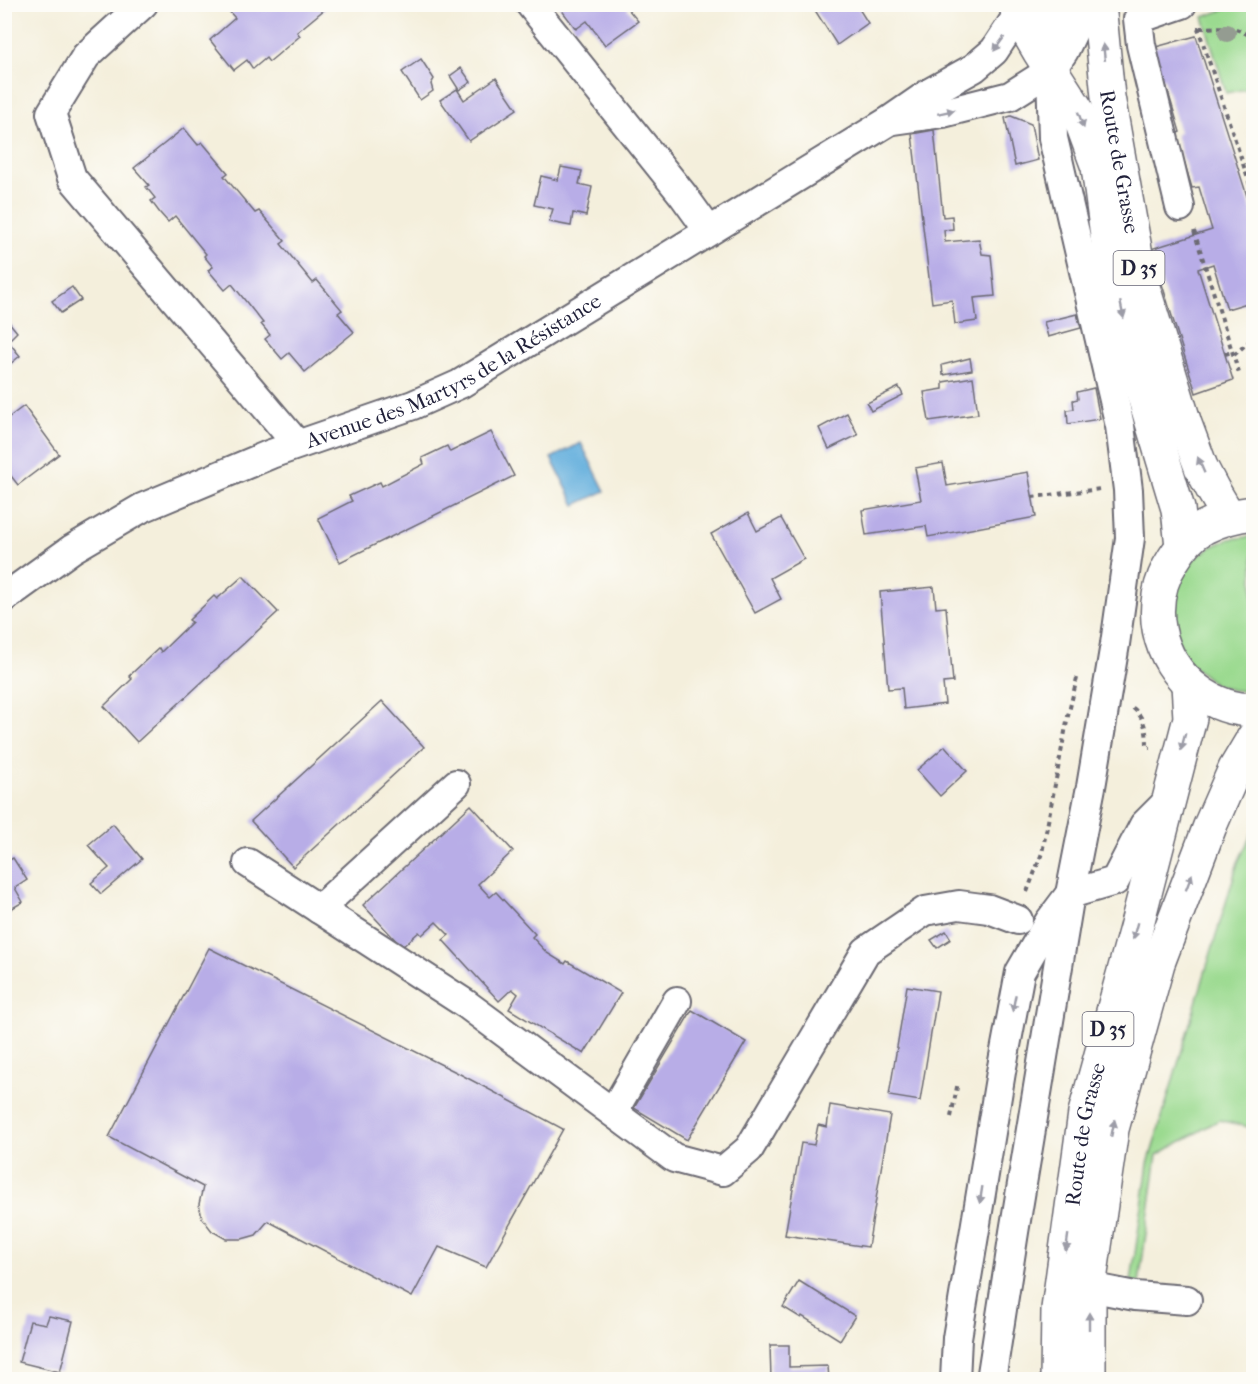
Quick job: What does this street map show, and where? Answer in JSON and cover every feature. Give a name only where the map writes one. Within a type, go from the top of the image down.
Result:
[{"type":"main road","name":"Route de Grasse","points":[[1099,4],[1108,97],[1140,278],[1197,456],[1213,490],[1247,514]]},
{"type":"main road","name":"Route de Grasse","points":[[1020,8],[1051,70],[1077,110],[1098,167],[1110,258],[1133,359],[1178,509],[1182,546]]},
{"type":"main road","points":[[1247,514],[1203,528],[1182,546],[1165,572],[1157,602],[1159,632],[1169,660],[1188,684],[1206,698],[1227,707],[1254,710]]},
{"type":"main road","name":"Route de Grasse","points":[[1057,1380],[1058,1309],[1085,1113],[1190,718],[1188,684]]},
{"type":"main road","name":"Route de Grasse","points":[[1089,1380],[1089,1287],[1112,1129],[1158,963],[1210,826],[1235,769],[1254,737]]},
{"type":"street","points":[[143,4],[86,56],[51,113],[72,178],[297,444]]},
{"type":"street","points":[[531,4],[709,231]]},
{"type":"street","points":[[992,1380],[1070,894],[1115,644],[1130,538],[1128,490],[1120,426],[1053,138],[1049,4]]},
{"type":"street","points":[[1051,70],[1073,32],[1072,4]]},
{"type":"street","name":"Avenue des Martyrs de la Résistance","points":[[4,598],[72,549],[142,508],[297,444],[413,405],[460,384],[889,121],[931,92],[974,68],[994,51],[1020,8]]},
{"type":"street","points":[[1180,207],[1141,45],[1137,12],[1184,18]]},
{"type":"street","name":"Avenue des Martyrs de la Résistance","points":[[889,121],[943,113],[1010,96],[1051,70]]},
{"type":"street","points":[[1121,597],[1157,602]]},
{"type":"street","points":[[319,909],[456,784]]},
{"type":"street","points":[[248,863],[466,1004],[674,1158],[723,1171],[749,1149],[866,951],[925,911],[959,905],[989,909],[1022,907],[1054,896],[1070,894],[1115,881],[1144,825],[1168,801]]},
{"type":"street","points":[[955,1380],[957,1338],[1020,972],[1049,922],[1070,894]]},
{"type":"street","points":[[1022,907],[1026,960]]},
{"type":"street","points":[[613,1112],[677,1001]]},
{"type":"street","points":[[1089,1287],[1135,1296],[1187,1300]]},
{"type":"path","points":[[1184,18],[1198,28],[1254,198],[1247,201]]},
{"type":"path","points":[[1198,28],[1226,26],[1238,29],[1254,38]]},
{"type":"path","points":[[1180,207],[1196,235],[1239,373]]},
{"type":"path","points":[[1225,354],[1233,354],[1254,337]]},
{"type":"path","points":[[1032,497],[1107,488]]},
{"type":"path","points":[[1022,907],[1042,853],[1074,691]]},
{"type":"path","points":[[1131,706],[1139,712],[1147,729],[1147,747],[1156,749]]},
{"type":"path","points":[[951,1117],[958,1082]]},
{"type":"green space","points":[[1240,4],[1253,5],[1253,88],[1226,93],[1203,17]]},
{"type":"green space","points":[[1253,537],[1253,692],[1232,690],[1215,684],[1187,661],[1172,628],[1175,590],[1183,573],[1195,558],[1229,539]]},
{"type":"green space","points":[[1253,831],[1253,1128],[1219,1120],[1157,1155],[1139,1283],[1131,1281],[1148,1164],[1238,862]]},
{"type":"water","points":[[581,443],[605,491],[575,505],[551,458]]},
{"type":"building","points":[[233,4],[331,4],[297,32],[300,36],[269,62],[266,58],[253,69],[247,60],[234,70],[210,40],[235,18],[227,9]]},
{"type":"building","points":[[557,4],[633,4],[627,8],[638,21],[605,45],[587,21],[576,29]]},
{"type":"building","points":[[811,4],[856,4],[868,23],[837,45]]},
{"type":"building","points":[[1196,36],[1254,218],[1254,301],[1227,309],[1213,264],[1198,269],[1233,380],[1196,393],[1151,249],[1212,230],[1199,187],[1192,188],[1176,134],[1180,132],[1164,78],[1160,80],[1152,48]]},
{"type":"building","points":[[421,59],[434,79],[431,84],[433,91],[420,100],[402,72]]},
{"type":"building","points":[[461,68],[471,82],[459,90],[450,76]]},
{"type":"building","points":[[496,78],[517,109],[469,141],[440,100],[457,89],[464,100]]},
{"type":"building","points":[[1011,116],[1031,124],[1038,160],[1015,166],[1005,118]]},
{"type":"building","points":[[184,128],[198,145],[202,142],[228,173],[224,176],[255,213],[259,211],[285,241],[281,244],[313,283],[317,280],[342,310],[338,313],[354,332],[305,372],[289,353],[282,359],[265,339],[270,335],[261,324],[263,323],[232,284],[225,290],[208,270],[213,267],[204,256],[206,254],[175,216],[168,222],[160,213],[151,201],[155,198],[146,187],[149,185],[134,168]]},
{"type":"building","points":[[934,130],[943,217],[952,216],[953,229],[944,230],[945,242],[979,239],[982,254],[991,255],[995,296],[974,298],[977,321],[955,324],[952,300],[932,303],[912,134]]},
{"type":"building","points":[[561,167],[582,171],[579,184],[592,187],[586,216],[573,213],[571,226],[549,222],[553,209],[534,205],[541,176],[558,180]]},
{"type":"building","points":[[72,287],[81,300],[61,313],[52,301]]},
{"type":"building","points":[[1077,314],[1081,328],[1048,337],[1044,322]]},
{"type":"building","points":[[8,321],[17,332],[8,341],[20,356],[4,369],[4,324]]},
{"type":"building","points":[[970,358],[972,370],[943,375],[942,365]]},
{"type":"building","points":[[973,377],[978,414],[929,421],[924,392],[943,389],[943,382]]},
{"type":"building","points":[[899,387],[903,395],[871,411],[867,403]]},
{"type":"building","points":[[1094,388],[1100,419],[1068,424],[1067,410],[1074,409],[1073,400],[1078,399],[1077,392]]},
{"type":"building","points":[[24,406],[59,454],[18,485],[4,467],[4,421]]},
{"type":"building","points":[[847,413],[858,435],[829,449],[819,428]]},
{"type":"building","points":[[491,432],[514,476],[340,562],[318,518],[352,501],[349,496],[380,482],[382,486],[424,464],[422,458],[447,446],[450,452]]},
{"type":"building","points":[[943,463],[947,486],[1028,472],[1036,517],[928,537],[926,526],[866,535],[862,510],[921,500],[915,468]]},
{"type":"building","points":[[748,513],[757,531],[781,518],[804,559],[770,578],[781,599],[755,613],[711,534]]},
{"type":"building","points":[[243,576],[278,612],[137,742],[104,706],[132,679],[129,676],[159,648],[161,652],[192,622],[189,620],[214,596],[217,599]]},
{"type":"building","points":[[934,587],[936,608],[946,607],[953,682],[943,683],[945,704],[904,709],[902,688],[888,689],[880,592]]},
{"type":"building","points":[[382,701],[424,747],[293,867],[251,821]]},
{"type":"building","points":[[945,746],[967,771],[940,796],[917,770]]},
{"type":"building","points":[[471,805],[513,851],[478,884],[490,897],[496,892],[535,934],[532,937],[547,953],[565,964],[567,961],[621,993],[584,1054],[509,1009],[518,994],[512,989],[499,1001],[443,940],[449,935],[436,922],[422,935],[419,932],[402,947],[363,905]]},
{"type":"building","points":[[113,824],[142,859],[101,894],[91,883],[109,868],[88,845]]},
{"type":"building","points":[[13,858],[27,880],[15,888],[23,902],[4,913],[4,863]]},
{"type":"building","points":[[946,931],[951,939],[937,948],[931,940]]},
{"type":"building","points":[[209,948],[458,1073],[563,1129],[486,1267],[439,1247],[412,1297],[268,1221],[256,1235],[242,1239],[226,1239],[212,1231],[202,1218],[199,1204],[203,1187],[109,1137]]},
{"type":"building","points":[[907,986],[938,991],[920,1101],[889,1096]]},
{"type":"building","points":[[692,1010],[746,1042],[687,1140],[634,1108]]},
{"type":"building","points":[[830,1105],[890,1115],[868,1247],[785,1235],[801,1143],[814,1145],[818,1125],[827,1127]]},
{"type":"building","points":[[799,1281],[855,1316],[840,1340],[783,1307]]},
{"type":"building","points":[[49,1316],[73,1321],[60,1372],[19,1362],[30,1321],[46,1324]]},
{"type":"building","points":[[770,1345],[789,1345],[789,1367],[828,1366],[829,1380],[771,1380]]}]
